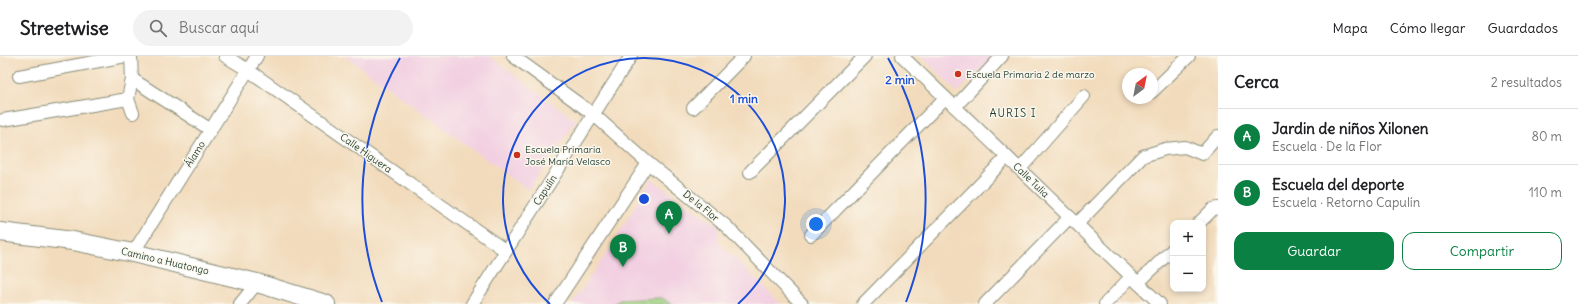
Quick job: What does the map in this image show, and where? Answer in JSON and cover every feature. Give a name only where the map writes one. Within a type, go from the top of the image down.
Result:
[{"type":"main road","name":"Camino a Huatongo","points":[[0,232],[73,241],[133,253],[257,283],[326,304]]},
{"type":"street","points":[[20,76],[126,56]]},
{"type":"street","points":[[131,56],[132,79],[128,98],[133,113]]},
{"type":"street","name":"Calle Higuera","points":[[225,56],[248,70],[506,251]]},
{"type":"street","name":"Álamo","points":[[133,253],[257,56]]},
{"type":"street","name":"De la Flor","points":[[513,56],[593,114],[648,163],[726,226],[802,304]]},
{"type":"street","points":[[693,108],[744,56]]},
{"type":"street","points":[[750,172],[865,56]]},
{"type":"street","name":"Calle Tulia","points":[[902,56],[1160,304]]},
{"type":"street","points":[[955,107],[1002,56]]},
{"type":"street","points":[[1158,86],[1189,56]]},
{"type":"street","name":"Capulín","points":[[472,304],[627,58]]},
{"type":"street","points":[[132,79],[211,130]]},
{"type":"street","points":[[1020,169],[1084,96]]},
{"type":"street","points":[[3,120],[128,98]]},
{"type":"street","points":[[811,235],[945,98]]},
{"type":"street","points":[[985,304],[1143,156],[1165,150],[1185,147],[1202,154],[1218,136]]},
{"type":"street","points":[[863,304],[1007,157]]},
{"type":"street","points":[[555,304],[648,163]]},
{"type":"street","points":[[1202,220],[1213,209],[1218,208]]},
{"type":"street","points":[[1105,304],[1170,251]]},
{"type":"street","points":[[240,304],[257,283]]},
{"type":"shaded area","name":"Escuela Primaria José María Velasco","points":[[345,56],[489,56],[576,121],[528,190]]},
{"type":"shaded area","name":"Escuela Primaria 2 de marzo","points":[[921,56],[994,56],[958,92]]},
{"type":"shaded area","points":[[651,179],[719,227],[718,242],[781,304],[572,304],[613,244]]},
{"type":"green space","points":[[661,298],[672,304],[614,304],[620,300]]},
{"type":"place","name":"Escuela Primaria 2 de marzo","points":[[958,74]]},
{"type":"place","name":"Escuela Primaria José María Velasco","points":[[517,155]]},
{"type":"place","name":"Jardin de niños Xilonen","points":[[669,234]]},
{"type":"place","name":"Escuela del deporte","points":[[623,267]]},
{"type":"district","name":"AURIS I","points":[[1013,113]]}]
